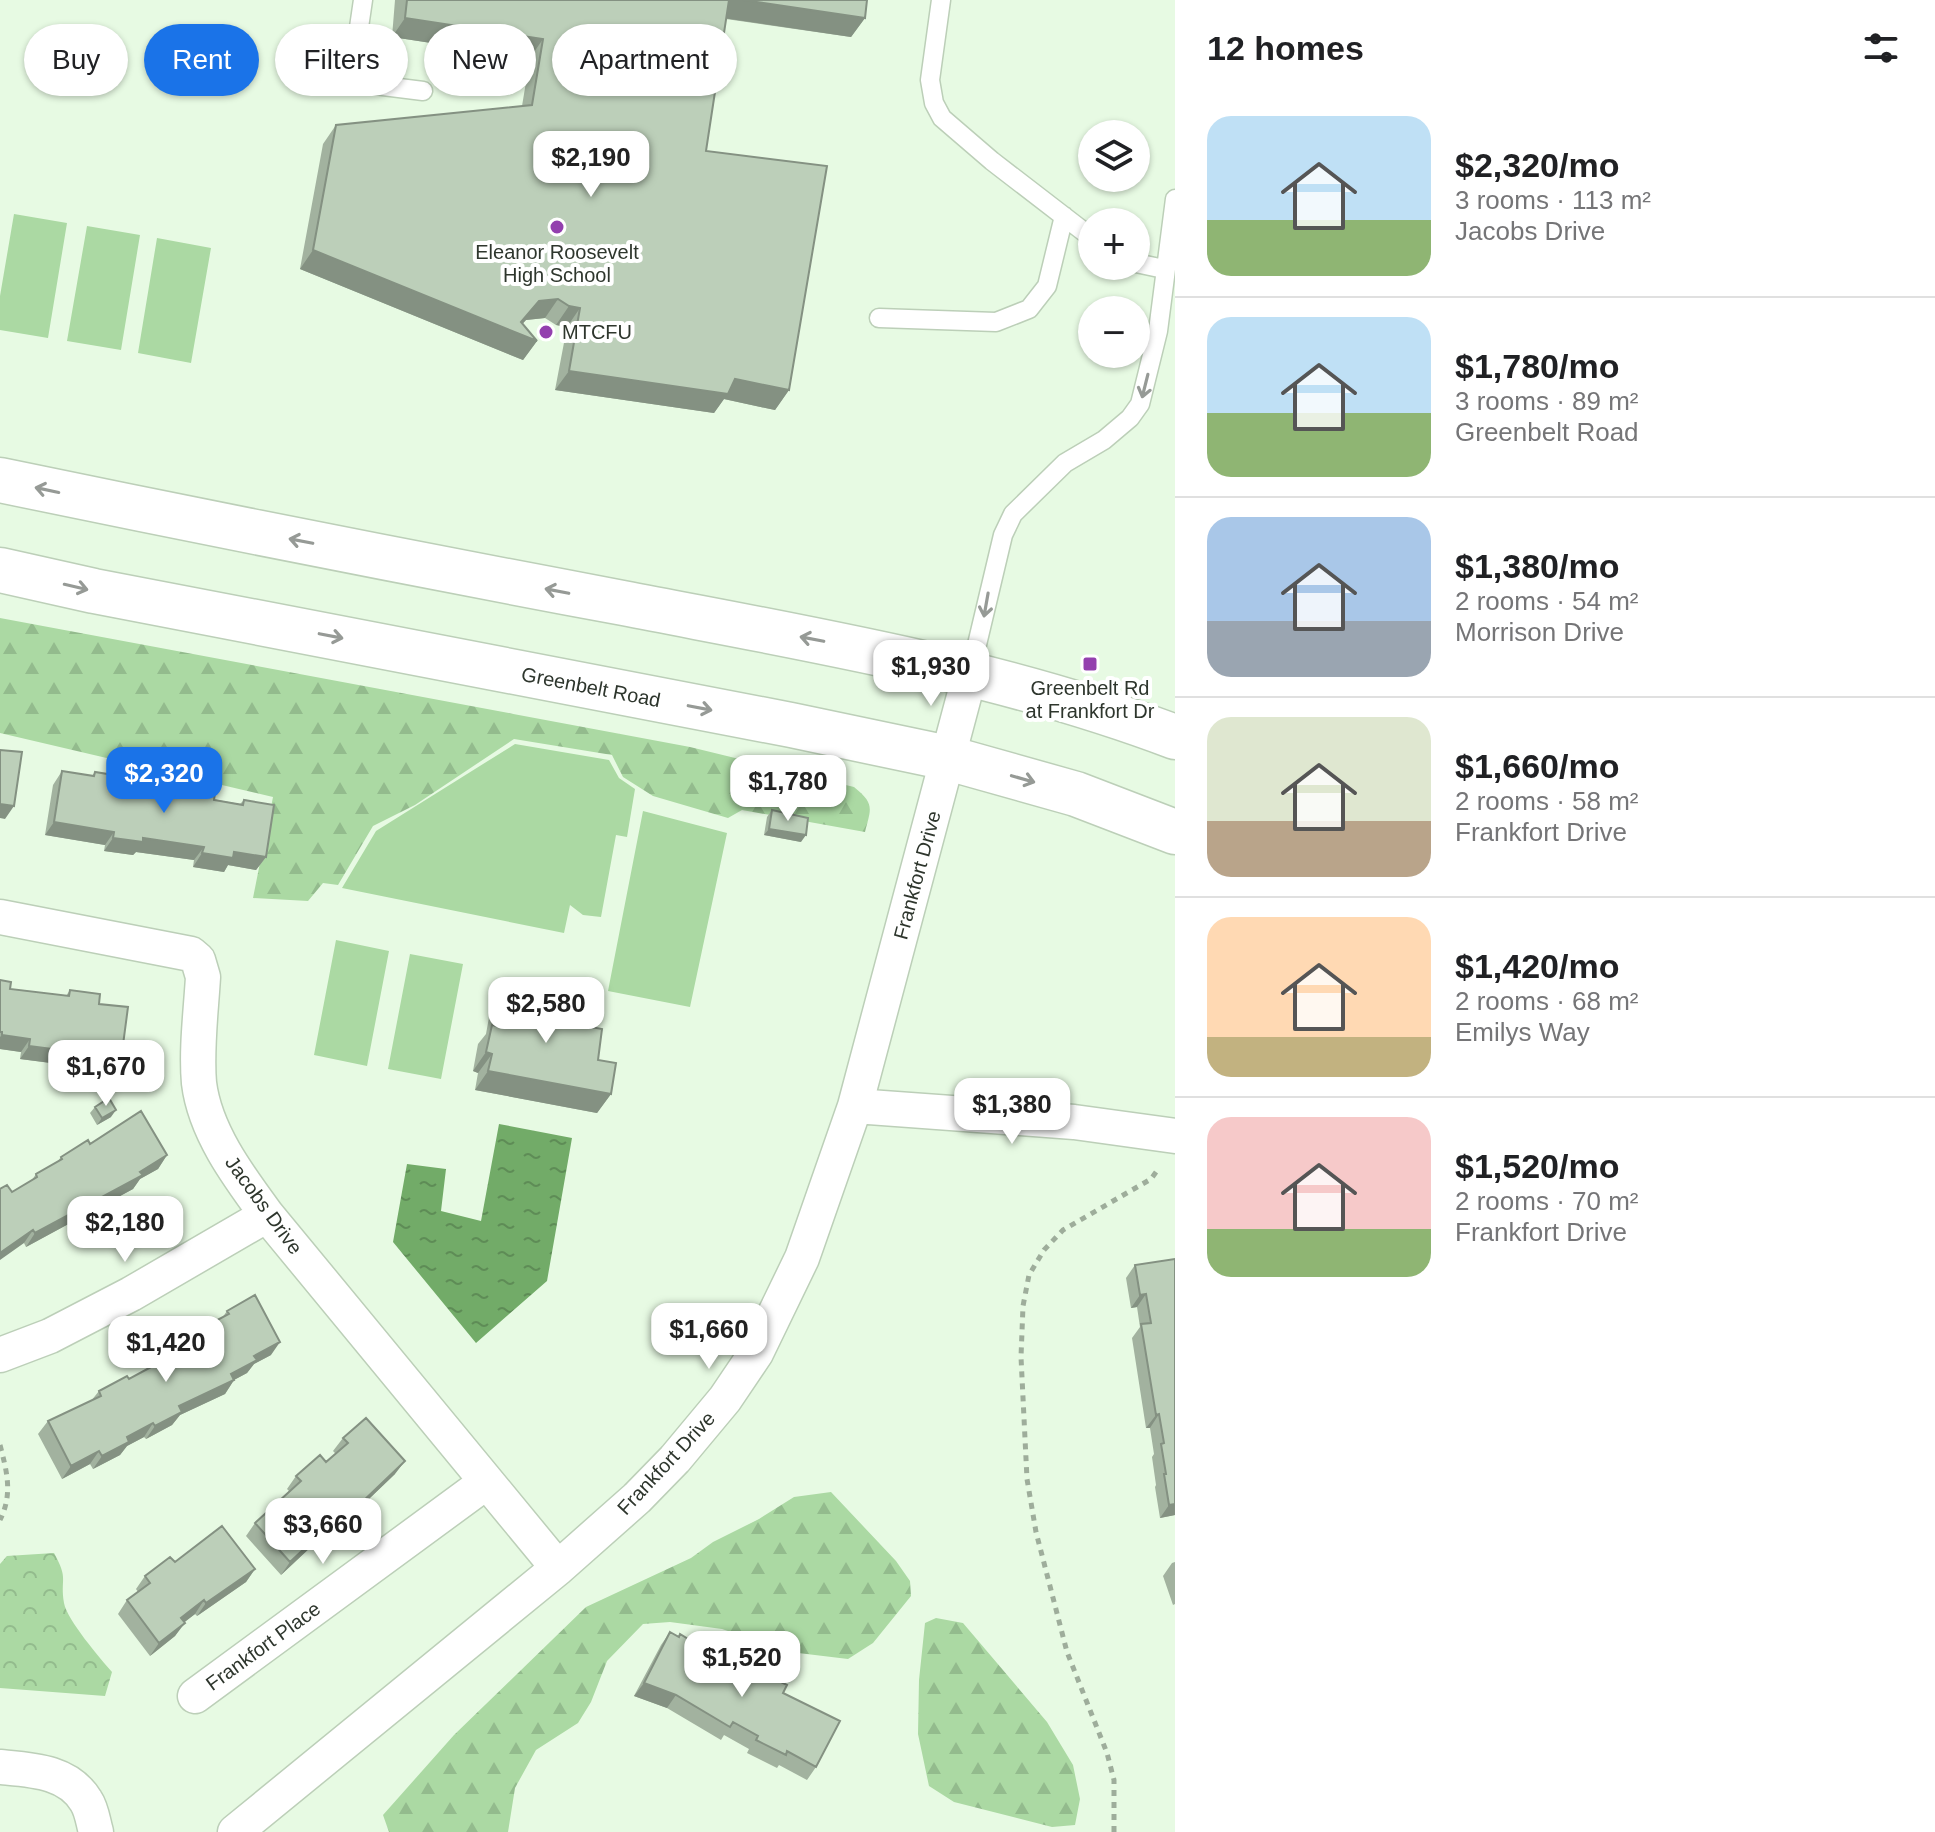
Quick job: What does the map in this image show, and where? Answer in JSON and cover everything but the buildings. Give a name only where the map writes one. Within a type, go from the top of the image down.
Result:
[{"type":"main road","points":[[0,480],[830,643],[970,674],[1175,737]]},
{"type":"main road","name":"Greenbelt Road","points":[[0,570],[948,758],[1076,794],[1175,832]]},
{"type":"street","name":"Frankfort Drive","points":[[235,1832],[558,1568],[637,1498],[675,1459],[725,1399],[756,1353],[802,1258],[855,1106],[970,674]]},
{"type":"street","name":"Jacobs Drive","points":[[0,917],[191,954],[198,960],[203,977],[199,1083],[206,1111],[236,1173],[485,1483],[558,1568]]},
{"type":"street","points":[[855,1106],[1074,1122],[1171,1146]]},
{"type":"street","points":[[0,1355],[64,1329],[131,1294],[267,1215]]},
{"type":"street","name":"Frankfort Place","points":[[195,1696],[485,1483]]},
{"type":"street","points":[[0,1767],[60,1776],[79,1791],[88,1804],[96,1832]]},
{"type":"lane","points":[[363,0],[351,82],[423,91]]},
{"type":"lane","points":[[941,0],[930,80],[934,103],[942,118],[1078,227]]},
{"type":"lane","points":[[970,674],[1003,535],[1013,514],[1065,463],[1104,440],[1130,418],[1140,404],[1158,331],[1175,199]]},
{"type":"lane","points":[[879,318],[996,322],[1029,309],[1047,286],[1064,216]]},
{"type":"lane","points":[[1150,266],[1164,269]]},
{"type":"path","points":[[1114,1832],[1114,1780],[1107,1753],[1067,1652],[1036,1532],[1027,1479],[1021,1357],[1023,1306],[1029,1275],[1053,1240],[1084,1216],[1151,1179],[1171,1146]]},
{"type":"path","points":[[0,1445],[9,1485],[0,1520]]},
{"type":"green space","points":[[14,214],[67,223],[48,338],[0,330],[0,296]]},
{"type":"green space","points":[[87,226],[140,235],[121,350],[67,341]]},
{"type":"green space","points":[[157,238],[211,248],[191,363],[138,353]]},
{"type":"green space","points":[[0,618],[690,747],[854,787],[868,802],[869,817],[865,832],[742,810],[728,818],[653,796],[623,777],[612,755],[514,739],[415,805],[373,826],[338,885],[323,883],[308,901],[253,898],[273,797],[0,733]]},
{"type":"green space","points":[[515,744],[609,760],[619,778],[635,789],[627,837],[616,835],[601,917],[583,915],[570,905],[564,933],[342,888],[376,831]]},
{"type":"green space","points":[[643,811],[727,833],[690,1007],[608,991]]},
{"type":"green space","points":[[336,940],[389,951],[367,1066],[314,1055]]},
{"type":"green space","points":[[410,954],[463,964],[441,1079],[388,1069]]},
{"type":"green space","points":[[831,1492],[896,1561],[910,1581],[911,1596],[873,1643],[848,1659],[790,1652],[722,1629],[670,1622],[643,1624],[607,1661],[591,1702],[578,1723],[536,1750],[515,1788],[508,1832],[389,1832],[383,1815],[454,1735],[586,1607],[691,1558],[713,1542],[794,1497]]},
{"type":"green space","points":[[54,1553],[63,1574],[66,1610],[112,1672],[105,1696],[0,1688],[0,1564],[7,1556]]},
{"type":"green space","points":[[936,1618],[963,1623],[1047,1722],[1073,1765],[1080,1799],[1075,1825],[1052,1827],[954,1802],[929,1786],[918,1734],[919,1680],[925,1623]]},
{"type":"water","points":[[499,1124],[572,1138],[547,1281],[476,1343],[393,1242],[407,1164],[446,1169],[441,1211],[481,1221]]},
{"type":"place","name":"Eleanor Roosevelt High School","points":[[557,227]]},
{"type":"place","name":"MTCFU","points":[[546,332]]},
{"type":"place","name":"Greenbelt Rd at Frankfort Dr","points":[[1090,664]]}]
